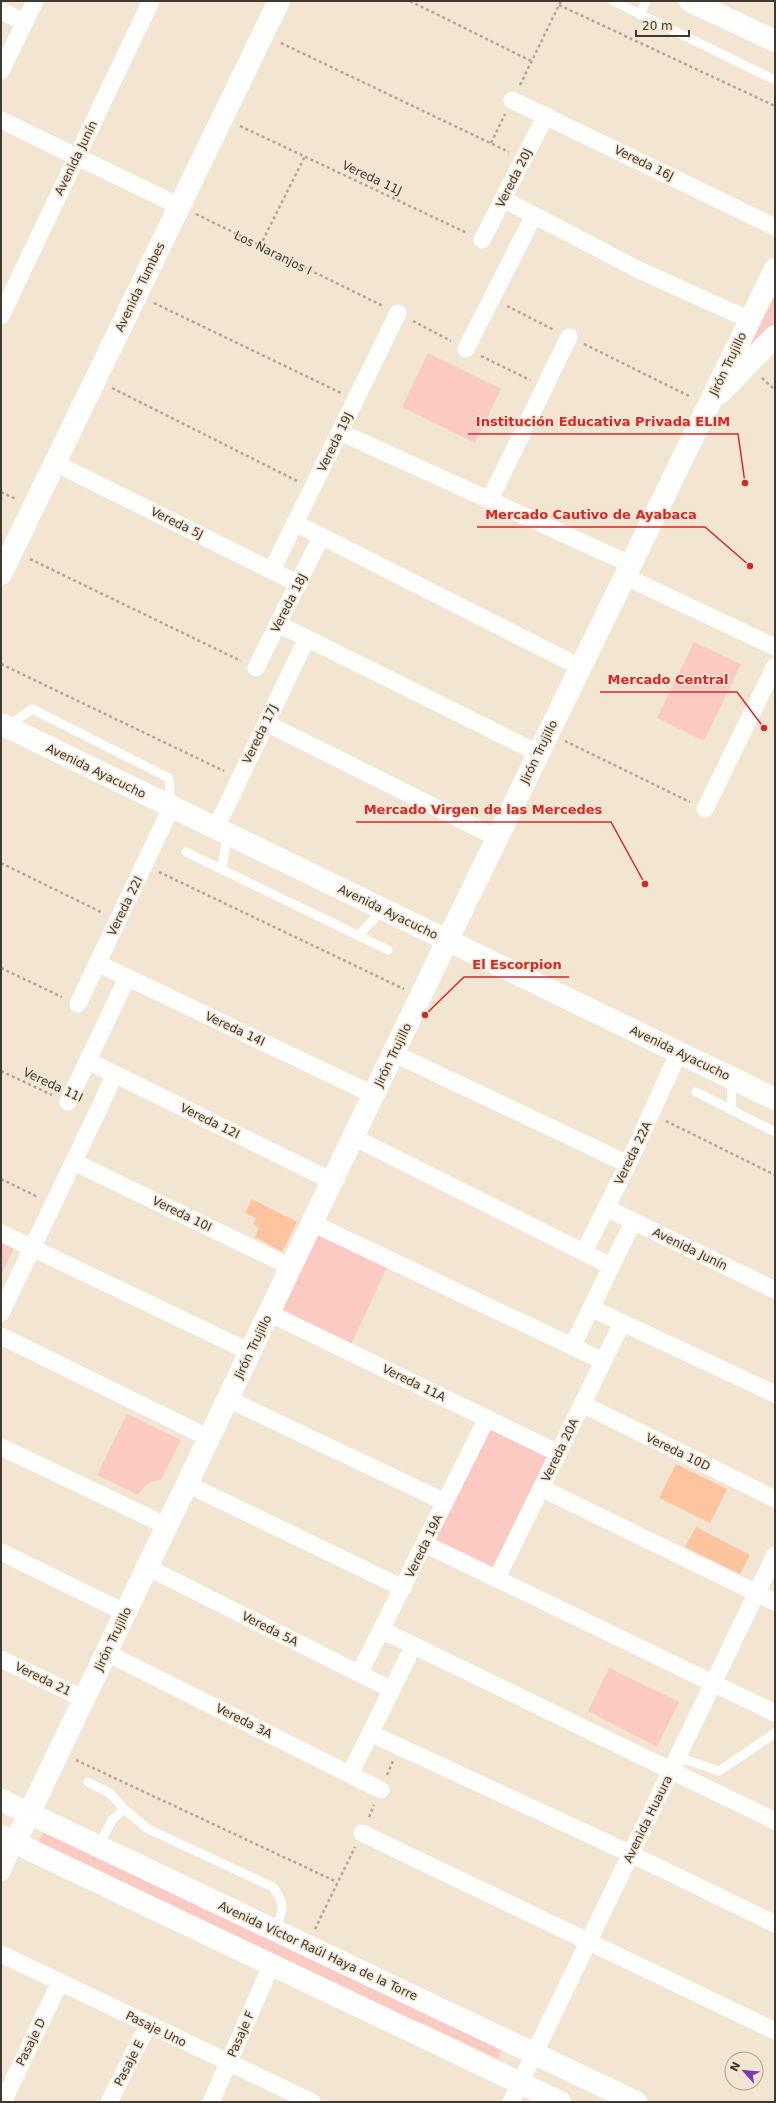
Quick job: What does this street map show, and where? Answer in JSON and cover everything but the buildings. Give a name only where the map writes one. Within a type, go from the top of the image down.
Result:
[{"type":"street","points":[[1,71],[35,1]]},
{"type":"street","name":"Avenida Junín","points":[[1,316],[152,1]]},
{"type":"street","name":"Avenida Tumbes","points":[[1,574],[279,1]]},
{"type":"street","points":[[690,1],[775,41]]},
{"type":"street","points":[[1,11],[24,22]]},
{"type":"street","name":"Vereda 16J","points":[[512,100],[546,115],[775,227]]},
{"type":"street","name":"Vereda 20J","points":[[482,240],[546,115]]},
{"type":"street","points":[[1,120],[179,206]]},
{"type":"street","points":[[503,199],[639,270],[750,320]]},
{"type":"street","points":[[466,349],[534,216]]},
{"type":"street","name":"Jirón Trujillo","points":[[8,1840],[30,1813],[447,941],[707,405],[775,269]]},
{"type":"street","name":"Vereda 19J","points":[[272,570],[398,314]]},
{"type":"street","points":[[707,405],[775,336]]},
{"type":"street","points":[[490,499],[569,337]]},
{"type":"street","points":[[340,432],[490,499],[775,647]]},
{"type":"street","name":"Vereda 5J","points":[[55,463],[299,584]]},
{"type":"street","points":[[295,523],[580,667]]},
{"type":"street","name":"Vereda 18J","points":[[256,668],[321,537]]},
{"type":"street","points":[[278,624],[538,753]]},
{"type":"street","name":"Vereda 17J","points":[[221,832],[239,778],[307,638]]},
{"type":"street","points":[[705,809],[775,666]]},
{"type":"street","points":[[266,723],[497,838]]},
{"type":"street","name":"Avenida Ayacucho","points":[[4,726],[775,1099]]},
{"type":"street","name":"Vereda 22I","points":[[78,1004],[171,808]]},
{"type":"street","name":"Vereda 14I","points":[[97,964],[374,1095]]},
{"type":"street","points":[[68,1102],[127,978]]},
{"type":"street","name":"Vereda 22A","points":[[584,1252],[628,1164],[679,1052]]},
{"type":"street","points":[[393,1053],[628,1164]]},
{"type":"street","name":"Vereda 12I","points":[[88,1060],[332,1181]]},
{"type":"street","points":[[1,1313],[115,1074]]},
{"type":"street","points":[[353,1137],[611,1266]]},
{"type":"street","name":"Vereda 10I","points":[[74,1162],[291,1267]]},
{"type":"street","name":"Avenida Junín","points":[[606,1208],[775,1290]]},
{"type":"street","points":[[572,1347],[633,1222]]},
{"type":"street","points":[[312,1223],[603,1361]]},
{"type":"street","points":[[1,1233],[250,1352]]},
{"type":"street","points":[[591,1308],[775,1394]]},
{"type":"street","name":"Vereda 11A","points":[[269,1314],[558,1453]]},
{"type":"street","name":"Vereda 20A","points":[[497,1578],[622,1323]]},
{"type":"street","points":[[1,1336],[209,1438]]},
{"type":"street","points":[[228,1399],[445,1502]]},
{"type":"street","name":"Vereda 10D","points":[[582,1404],[775,1499]]},
{"type":"street","name":"Vereda 19A","points":[[359,1674],[487,1418]]},
{"type":"street","points":[[1,1447],[167,1526]]},
{"type":"street","points":[[187,1484],[403,1588]]},
{"type":"street","points":[[541,1488],[775,1602]]},
{"type":"street","points":[[425,1544],[775,1713]]},
{"type":"street","points":[[1,1552],[126,1612]]},
{"type":"street","name":"Avenida Huaura","points":[[516,2092],[775,1555]]},
{"type":"street","name":"Vereda 5A","points":[[147,1568],[392,1690]]},
{"type":"street","points":[[382,1630],[413,1647],[674,1763],[775,1821]]},
{"type":"street","points":[[350,1774],[413,1647]]},
{"type":"street","name":"Vereda 3A","points":[[106,1653],[381,1790]]},
{"type":"street","name":"Vereda 21","points":[[1,1659],[84,1700]]},
{"type":"street","points":[[370,1733],[631,1854],[775,1924]]},
{"type":"street","name":"Avenida Víctor Raúl Haya de la Torre","points":[[1,1800],[636,2102]]},
{"type":"street","points":[[362,1833],[775,2031]]},
{"type":"street","points":[[1,1873],[8,1840],[271,1966],[516,2092],[560,2102]]},
{"type":"street","name":"Pasaje Uno","points":[[1,1954],[312,2102]]},
{"type":"street","name":"Pasaje F","points":[[211,2102],[271,1966]]},
{"type":"street","name":"Pasaje D","points":[[3,2102],[60,1982]]},
{"type":"street","name":"Pasaje E","points":[[109,2102],[148,2025]]},
{"type":"lane","points":[[613,1],[775,80]]},
{"type":"lane","points":[[640,14],[646,1]]},
{"type":"lane","points":[[221,832],[222,870]]},
{"type":"lane","points":[[186,852],[388,950]]},
{"type":"lane","points":[[358,936],[383,909]]},
{"type":"lane","points":[[731,1110],[732,1078]]},
{"type":"lane","points":[[696,1092],[775,1132]]},
{"type":"lane","points":[[674,1763],[719,1771],[775,1733]]},
{"type":"lane","points":[[88,1782],[111,1794],[124,1809],[148,1829],[273,1887],[282,1900],[282,1912],[275,1931]]},
{"type":"lane","points":[[98,1846],[112,1820],[124,1809]]},
{"type":"path","points":[[410,1],[531,61]]},
{"type":"path","points":[[491,142],[561,1]]},
{"type":"path","points":[[560,5],[775,106]]},
{"type":"path","points":[[263,34],[491,142],[523,160]]},
{"type":"path","name":"Vereda 11J","points":[[222,118],[482,240]]},
{"type":"path","points":[[260,246],[305,156]]},
{"type":"path","name":"Los Naranjos I","points":[[179,206],[544,387]]},
{"type":"path","points":[[137,294],[355,400]]},
{"type":"path","points":[[492,299],[707,405]]},
{"type":"path","points":[[95,380],[312,488]]},
{"type":"path","points":[[12,550],[256,668]]},
{"type":"path","points":[[1,664],[239,778]]},
{"type":"path","points":[[548,732],[705,809]]},
{"type":"path","points":[[1,863],[118,920]]},
{"type":"path","points":[[144,865],[420,997]]},
{"type":"path","points":[[1,968],[78,1004]]},
{"type":"path","name":"Vereda 11I","points":[[1,1071],[68,1102]]},
{"type":"path","points":[[651,1114],[775,1175]]},
{"type":"path","points":[[1,1179],[53,1204]]},
{"type":"path","points":[[73,1758],[337,1882]]},
{"type":"shaded area","points":[[775,276],[775,324],[745,357]]},
{"type":"shaded area","points":[[428,353],[501,389],[475,443],[402,407]]},
{"type":"shaded area","points":[[694,642],[741,664],[704,741],[657,718]]},
{"type":"shaded area","points":[[315,1229],[388,1265],[350,1347],[274,1312]]},
{"type":"shaded area","points":[[1,1237],[16,1244],[1,1275]]},
{"type":"shaded area","points":[[127,1414],[181,1440],[161,1480],[148,1484],[138,1495],[97,1475]]},
{"type":"shaded area","points":[[489,1424],[553,1456],[495,1572],[431,1540]]},
{"type":"shaded area","points":[[609,1668],[679,1702],[657,1747],[588,1711]]},
{"type":"shaded area","points":[[45,1829],[502,2048],[498,2059],[427,2025],[383,2011],[37,1845]]},
{"type":"place","name":"Institución Educativa Privada ELIM","points":[[745,483]]},
{"type":"place","name":"Mercado Cautivo de Ayabaca","points":[[750,566]]},
{"type":"place","name":"Mercado Central","points":[[764,728]]},
{"type":"place","name":"Mercado Virgen de las Mercedes","points":[[645,884]]},
{"type":"place","name":"El Escorpion","points":[[425,1015]]}]
